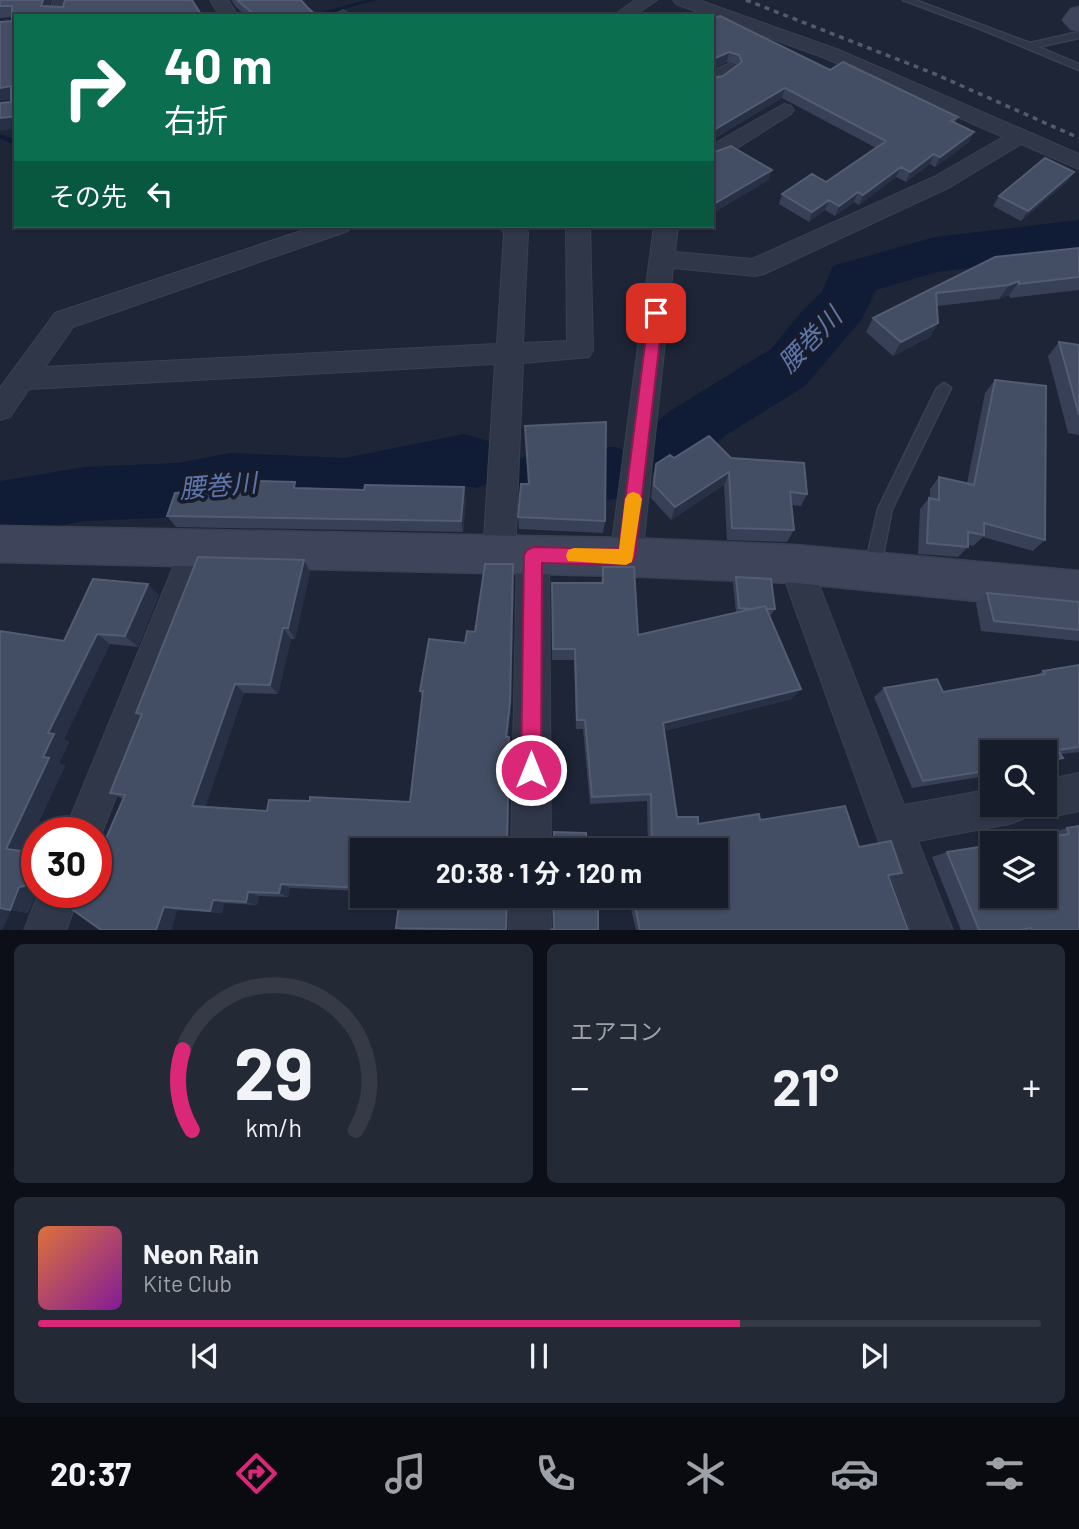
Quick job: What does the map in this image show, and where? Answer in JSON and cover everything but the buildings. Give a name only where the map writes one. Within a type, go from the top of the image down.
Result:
[{"type":"street","points":[[626,13],[648,0]]},
{"type":"street","points":[[682,0],[832,54],[1079,162]]},
{"type":"street","points":[[1079,14],[1075,20],[1079,24]]},
{"type":"street","points":[[714,153],[784,110]]},
{"type":"street","points":[[662,259],[755,268],[942,182],[1021,135]]},
{"type":"street","points":[[0,409],[64,320],[334,228]]},
{"type":"street","points":[[513,228],[516,232],[509,354],[530,838]]},
{"type":"street","points":[[21,379],[580,350],[578,228]]},
{"type":"street","points":[[626,557],[666,228]]},
{"type":"street","points":[[0,544],[626,557],[795,564],[1079,591]]},
{"type":"street","points":[[90,817],[197,548]]},
{"type":"street","points":[[795,564],[932,930]]},
{"type":"street","points":[[1057,797],[1079,792]]},
{"type":"street","points":[[893,826],[980,810]]},
{"type":"street","points":[[45,930],[54,908]]},
{"type":"street","points":[[530,908],[530,930]]},
{"type":"lane","points":[[907,0],[1079,66]]},
{"type":"lane","points":[[1029,46],[1079,35]]},
{"type":"lane","points":[[872,571],[885,509],[944,388]]},
{"type":"waterway","points":[[318,14],[373,0]]},
{"type":"waterway","points":[[0,136],[14,142]]},
{"type":"waterway","name":"腰巻川","points":[[666,451],[705,418],[792,364],[824,323],[845,302],[852,279],[935,255],[1079,237]]},
{"type":"waterway","name":"腰巻川","points":[[0,509],[85,494],[178,490],[231,480],[345,485],[464,460],[476,462]]},
{"type":"waterway","name":"腰巻川","points":[[531,482],[615,473]]},
{"type":"railway","points":[[746,0],[935,74],[1079,138]]},
{"type":"slow traffic","points":[[574,556],[626,557],[633,499]]},
{"type":"route","points":[[531,770],[533,555],[626,557],[656,313]]}]
